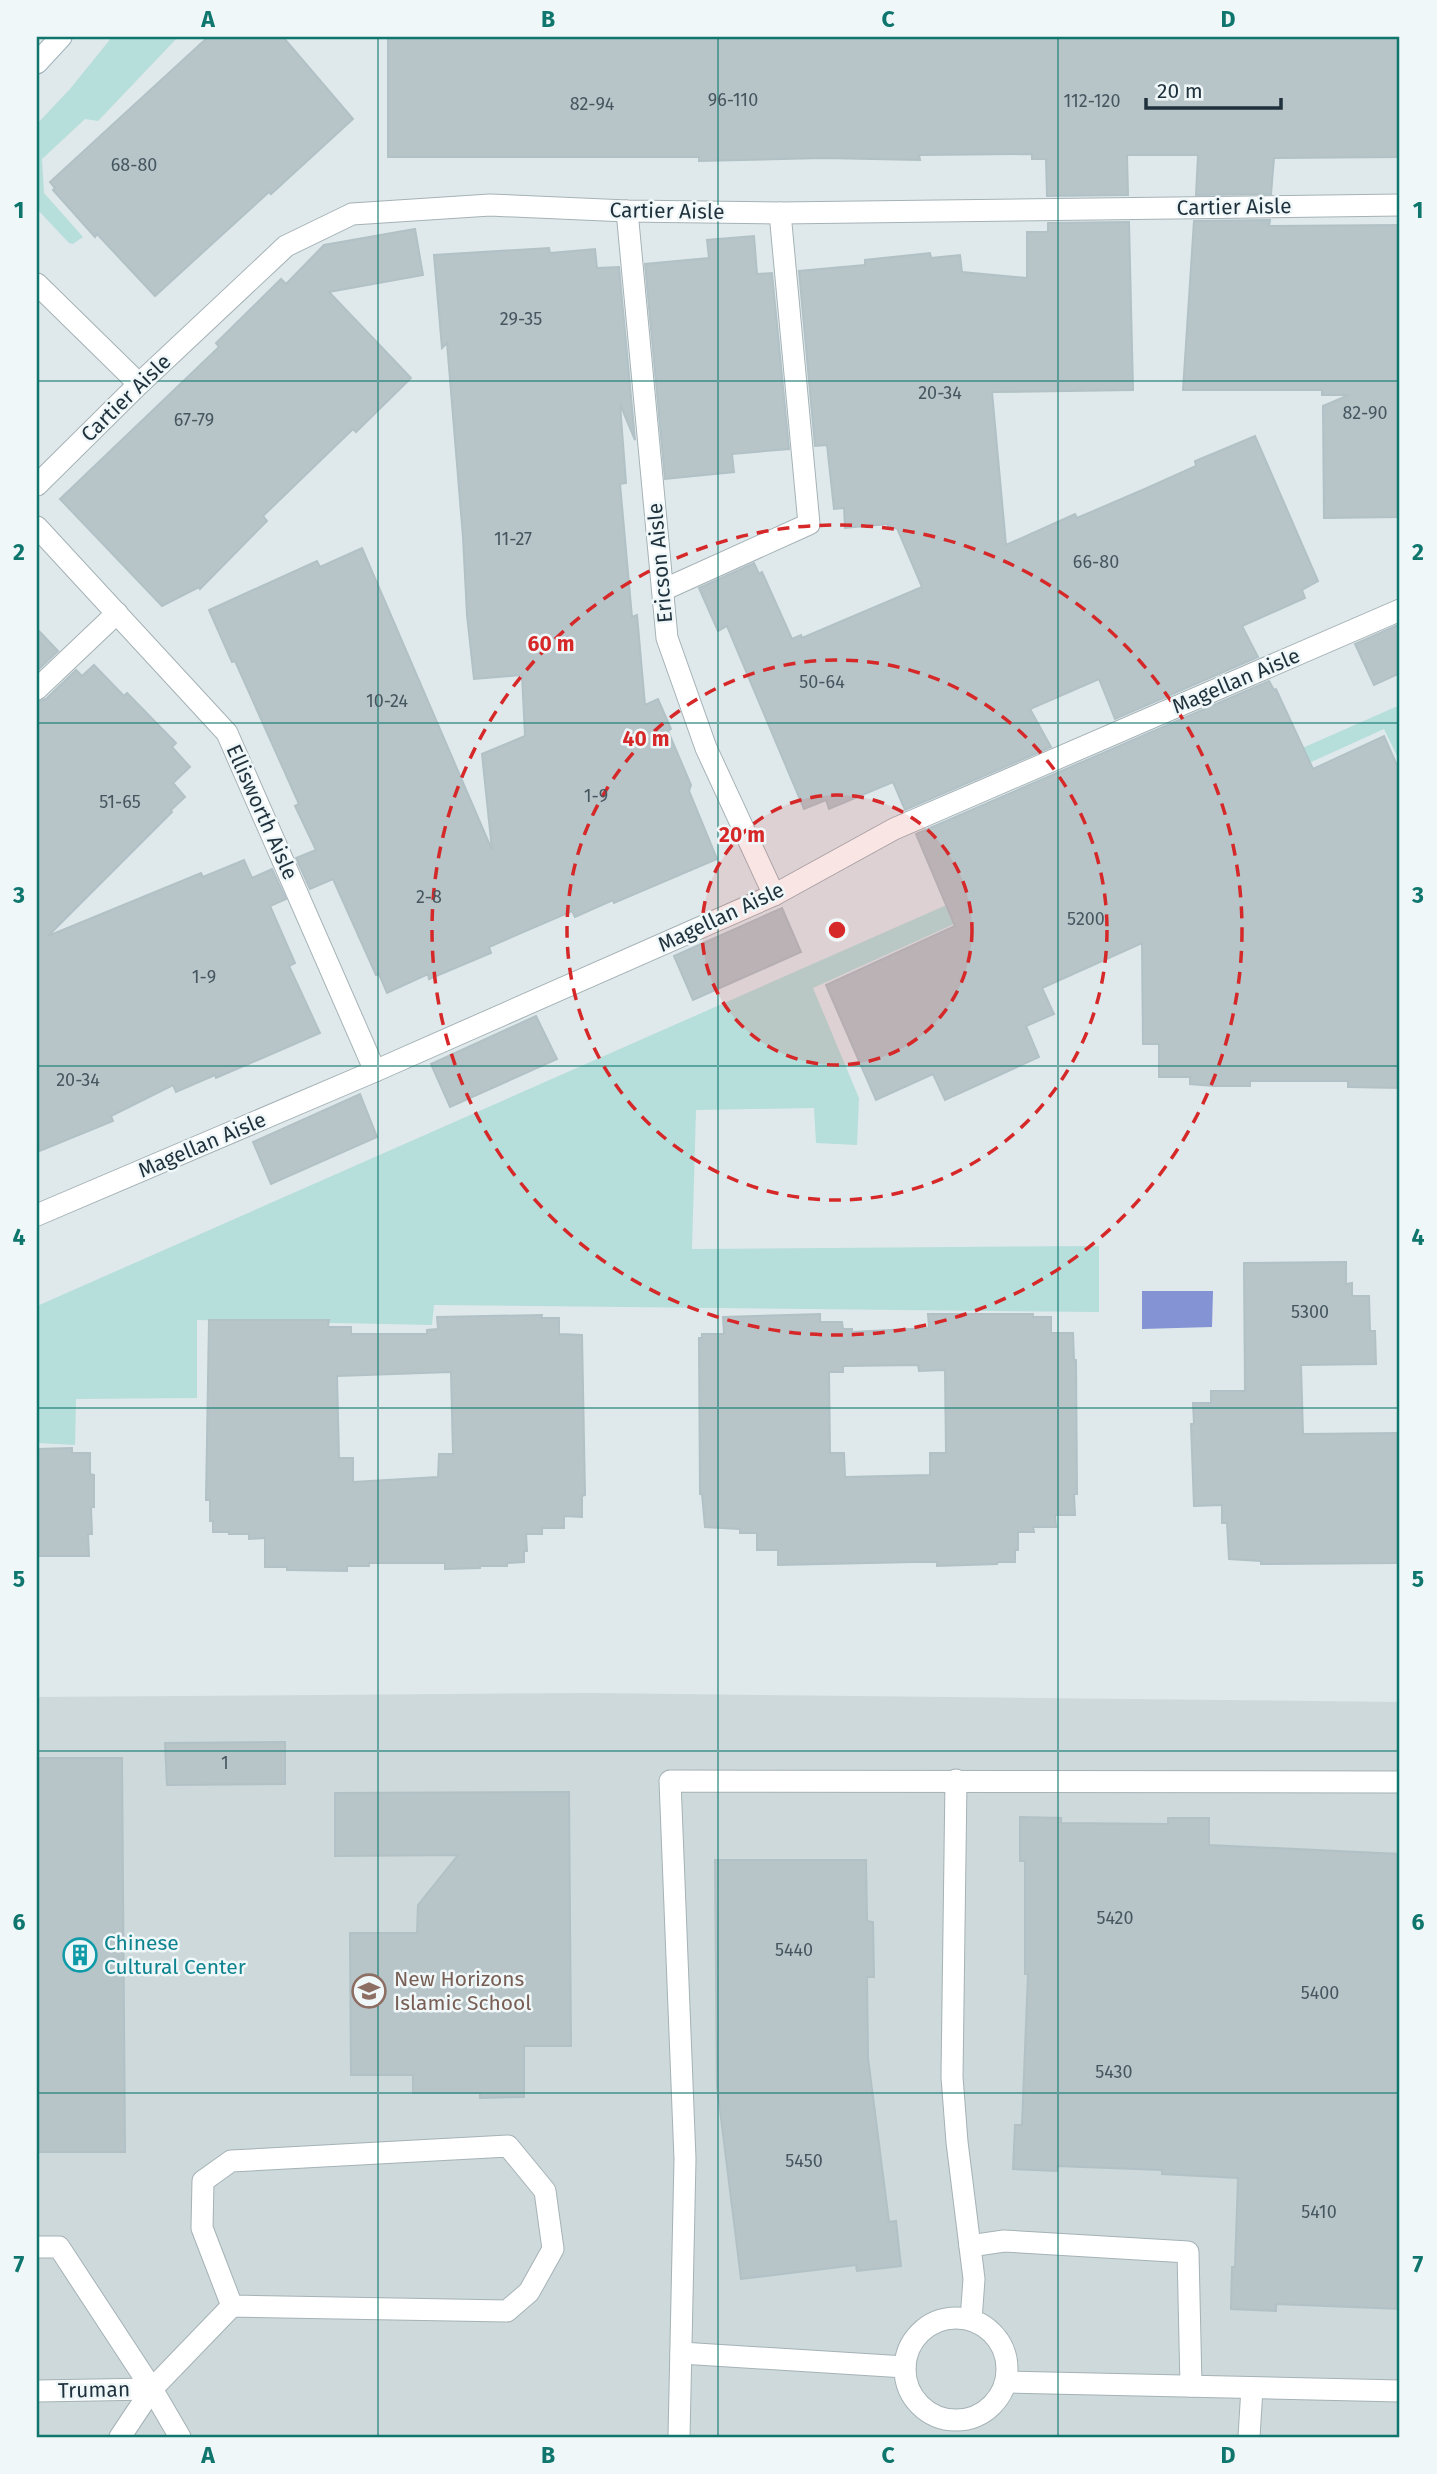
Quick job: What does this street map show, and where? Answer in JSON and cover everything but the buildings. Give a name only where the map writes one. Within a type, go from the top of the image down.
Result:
[{"type":"street","points":[[37,62],[61,37]]},
{"type":"street","name":"Cartier Aisle","points":[[37,485],[139,384],[286,246],[352,215],[490,205],[627,211],[780,213],[1400,205]]},
{"type":"street","name":"Ericson Aisle","points":[[627,211],[667,638],[706,748],[774,895]]},
{"type":"street","points":[[663,590],[809,524],[780,213]]},
{"type":"street","points":[[37,284],[139,384]]},
{"type":"street","name":"Ellisworth Aisle","points":[[37,527],[227,733],[375,1071]]},
{"type":"street","name":"Magellan Aisle","points":[[37,1215],[375,1071],[774,895],[894,829],[1400,610]]},
{"type":"street","points":[[37,689],[117,613]]},
{"type":"street","points":[[956,1780],[952,2077],[974,2279],[971,2320]]},
{"type":"street","points":[[679,2437],[685,2159],[670,1782],[1400,1782]]},
{"type":"street","points":[[120,2437],[152,2389],[232,2306],[507,2311],[528,2292],[553,2249],[545,2192],[508,2146],[231,2161],[203,2181],[202,2228],[232,2306]]},
{"type":"street","points":[[970,2246],[1004,2241],[1188,2252],[1191,2386]]},
{"type":"street","points":[[37,2247],[59,2247],[152,2389],[180,2437]]},
{"type":"street","points":[[945,2319],[971,2320],[983,2326],[1000,2345],[1007,2369],[1001,2394],[966,2428],[923,2409],[908,2388],[905,2367],[908,2351],[922,2330],[945,2319]]},
{"type":"street","points":[[681,2353],[905,2367]]},
{"type":"street","points":[[1006,2382],[1400,2392]]},
{"type":"street","points":[[1249,2437],[1252,2388]]},
{"type":"street","name":"Truman","points":[[37,2391],[152,2389]]},
{"type":"shaded area","points":[[593,1693],[1400,1702],[1400,2437],[37,2437],[37,1697]]},
{"type":"green space","points":[[112,37],[178,37],[98,121],[85,119],[42,159],[44,193],[83,237],[73,244],[37,209],[37,124],[70,89]]},
{"type":"green space","points":[[1400,705],[1400,762],[1384,729],[813,988],[859,1098],[857,1145],[816,1143],[814,1108],[696,1110],[692,1249],[1099,1246],[1099,1312],[434,1305],[432,1325],[197,1320],[197,1398],[76,1399],[75,1445],[37,1443],[37,1306]]},
{"type":"water","points":[[1142,1291],[1213,1291],[1212,1327],[1142,1329]]},
{"type":"place","name":"Chinese Cultural Center","points":[[80,1955]]},
{"type":"place","name":"New Horizons Islamic School","points":[[369,1991]]}]
